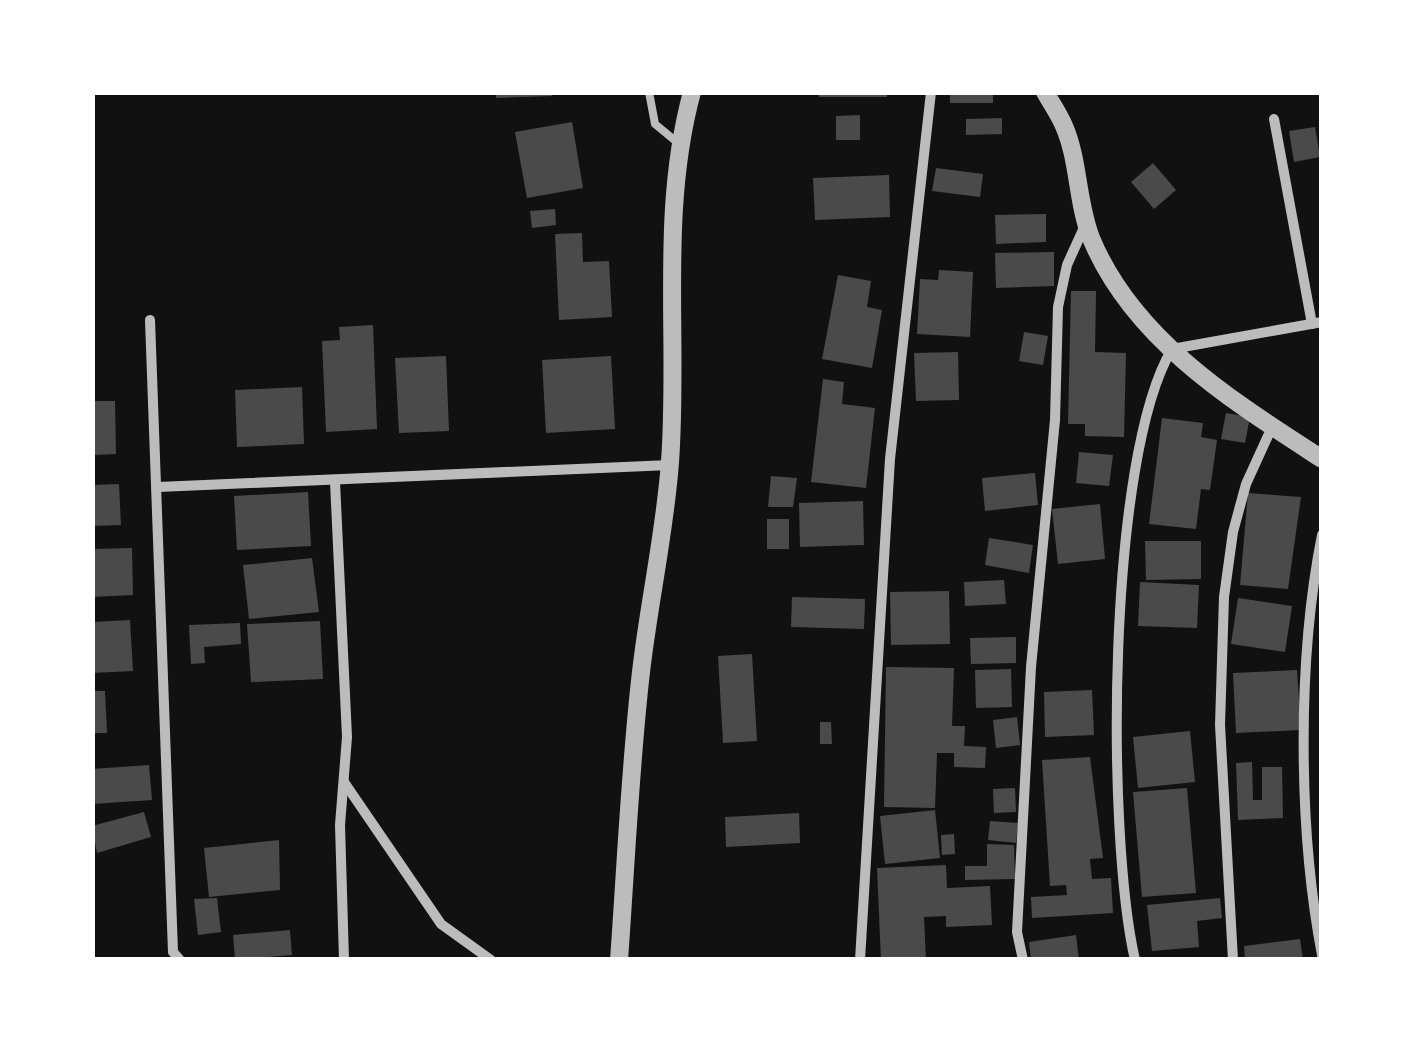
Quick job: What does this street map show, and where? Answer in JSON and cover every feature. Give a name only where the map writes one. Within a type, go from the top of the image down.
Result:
[{"type":"street","points":[[619,960],[641,675],[670,465],[674,345],[671,205],[678,143],[692,92]]},
{"type":"street","points":[[860,960],[890,459],[930,92]]},
{"type":"street","points":[[1044,92],[1065,128],[1086,222],[1108,274],[1190,368],[1322,459]]},
{"type":"street","points":[[1172,349],[1317,323],[1274,119]]},
{"type":"street","points":[[1023,960],[1017,932],[1025,852],[1031,667],[1053,440],[1058,308],[1067,265],[1086,222]]},
{"type":"street","points":[[150,320],[172,933],[174,952],[180,960]]},
{"type":"street","points":[[1135,960],[1126,922],[1120,832],[1122,586],[1140,437],[1156,377],[1172,349]]},
{"type":"street","points":[[1233,960],[1220,725],[1224,597],[1233,532],[1246,484],[1272,427]]},
{"type":"street","points":[[158,487],[670,465]]},
{"type":"street","points":[[336,482],[347,737],[340,826],[344,960]]},
{"type":"street","points":[[1322,535],[1310,605],[1306,720],[1308,823],[1322,954]]},
{"type":"street","points":[[343,782],[442,924],[492,960]]},
{"type":"lane","points":[[649,92],[656,124],[678,143]]},
{"type":"building","points":[[496,92],[552,92],[552,96],[496,98]]},
{"type":"building","points":[[819,92],[887,92],[887,97],[819,97]]},
{"type":"building","points":[[950,92],[993,92],[993,103],[950,103]]},
{"type":"building","points":[[860,115],[860,140],[836,140],[836,116]]},
{"type":"building","points":[[1002,118],[1002,134],[966,135],[966,119]]},
{"type":"building","points":[[572,122],[583,188],[527,198],[515,132]]},
{"type":"building","points":[[1315,127],[1320,157],[1294,162],[1289,131]]},
{"type":"building","points":[[1153,163],[1176,190],[1154,209],[1131,182]]},
{"type":"building","points":[[936,168],[983,174],[980,197],[932,191]]},
{"type":"building","points":[[889,175],[890,217],[815,220],[813,178]]},
{"type":"building","points":[[555,209],[556,225],[532,228],[530,211]]},
{"type":"building","points":[[1046,214],[1046,242],[996,244],[995,215]]},
{"type":"building","points":[[582,233],[583,262],[609,261],[612,317],[559,320],[555,234]]},
{"type":"building","points":[[1054,252],[1054,286],[996,288],[995,253]]},
{"type":"building","points":[[939,270],[973,272],[970,337],[917,334],[920,279],[938,280]]},
{"type":"building","points":[[838,275],[871,281],[867,307],[882,310],[872,368],[822,359]]},
{"type":"building","points":[[1071,291],[1096,291],[1095,352],[1126,353],[1124,437],[1085,436],[1085,424],[1068,424]]},
{"type":"building","points":[[373,325],[377,429],[326,432],[322,341],[340,340],[339,327]]},
{"type":"building","points":[[1024,332],[1048,336],[1043,365],[1019,361]]},
{"type":"building","points":[[958,352],[959,400],[916,401],[914,353]]},
{"type":"building","points":[[446,356],[449,431],[399,433],[395,358]]},
{"type":"building","points":[[611,356],[615,429],[546,433],[542,360]]},
{"type":"building","points":[[823,379],[844,382],[842,404],[875,408],[866,488],[811,482]]},
{"type":"building","points":[[302,387],[304,444],[237,447],[235,390]]},
{"type":"building","points":[[92,401],[115,401],[116,454],[92,455]]},
{"type":"building","points":[[1226,413],[1250,417],[1245,443],[1221,439]]},
{"type":"building","points":[[1162,418],[1203,423],[1201,437],[1217,440],[1210,490],[1201,489],[1196,529],[1149,524]]},
{"type":"building","points":[[1079,452],[1113,455],[1109,486],[1076,483]]},
{"type":"building","points":[[1035,473],[1038,505],[985,511],[982,478]]},
{"type":"building","points":[[771,476],[797,478],[793,507],[768,507]]},
{"type":"building","points":[[119,484],[121,525],[92,526],[92,485]]},
{"type":"building","points":[[308,492],[311,546],[237,550],[234,496]]},
{"type":"building","points":[[1248,493],[1301,497],[1288,589],[1240,585]]},
{"type":"building","points":[[863,501],[864,545],[800,547],[799,503]]},
{"type":"building","points":[[1100,504],[1105,559],[1058,564],[1052,509]]},
{"type":"building","points":[[767,519],[789,519],[789,549],[767,549]]},
{"type":"building","points":[[989,538],[1033,545],[1029,573],[985,565]]},
{"type":"building","points":[[1145,541],[1201,541],[1201,579],[1146,580]]},
{"type":"building","points":[[132,548],[133,595],[92,597],[92,549]]},
{"type":"building","points":[[312,558],[319,612],[249,619],[243,565]]},
{"type":"building","points":[[1004,580],[1006,604],[965,606],[964,582]]},
{"type":"building","points":[[1140,582],[1199,585],[1197,628],[1138,626]]},
{"type":"building","points":[[949,591],[950,644],[891,645],[890,592]]},
{"type":"building","points":[[792,597],[865,599],[864,629],[791,627]]},
{"type":"building","points":[[1238,598],[1292,606],[1285,652],[1231,644]]},
{"type":"building","points":[[130,620],[133,671],[92,673],[92,622]]},
{"type":"building","points":[[320,621],[323,679],[251,682],[247,624]]},
{"type":"building","points":[[240,623],[241,644],[204,647],[205,663],[191,664],[189,625]]},
{"type":"building","points":[[1016,637],[1016,663],[971,664],[970,638]]},
{"type":"building","points":[[752,654],[757,741],[723,743],[718,656]]},
{"type":"building","points":[[886,667],[954,668],[952,726],[965,726],[964,746],[986,747],[985,768],[954,767],[954,753],[937,753],[935,808],[884,807]]},
{"type":"building","points":[[1011,669],[1012,707],[976,708],[975,670]]},
{"type":"building","points":[[1297,670],[1301,730],[1236,733],[1233,673]]},
{"type":"building","points":[[1092,690],[1094,735],[1045,737],[1044,692]]},
{"type":"building","points":[[92,691],[105,691],[107,733],[92,733]]},
{"type":"building","points":[[1017,717],[1020,745],[996,748],[993,720]]},
{"type":"building","points":[[820,722],[831,722],[832,744],[820,744]]},
{"type":"building","points":[[1190,731],[1195,782],[1138,788],[1133,737]]},
{"type":"building","points":[[1090,757],[1103,858],[1090,859],[1092,879],[1111,878],[1113,913],[1032,918],[1031,897],[1067,895],[1066,885],[1050,886],[1042,760]]},
{"type":"building","points":[[1252,762],[1253,800],[1262,800],[1262,767],[1282,767],[1283,818],[1238,820],[1236,763]]},
{"type":"building","points":[[149,765],[152,800],[92,804],[92,769]]},
{"type":"building","points":[[1015,788],[1016,812],[994,813],[993,789]]},
{"type":"building","points":[[1187,788],[1196,893],[1142,897],[1133,792]]},
{"type":"building","points":[[935,810],[940,858],[885,864],[880,816]]},
{"type":"building","points":[[144,812],[151,837],[97,853],[92,826]]},
{"type":"building","points":[[799,813],[800,843],[726,847],[725,817]]},
{"type":"building","points":[[990,821],[1018,823],[1016,843],[988,840]]},
{"type":"building","points":[[954,834],[955,854],[942,855],[941,835]]},
{"type":"building","points":[[279,840],[280,890],[209,897],[204,848]]},
{"type":"building","points":[[987,844],[1014,845],[1015,879],[965,880],[965,866],[987,866]]},
{"type":"building","points":[[946,865],[947,888],[990,886],[992,925],[946,927],[946,916],[924,917],[926,960],[881,960],[877,868]]},
{"type":"building","points":[[217,898],[221,932],[198,935],[194,899]]},
{"type":"building","points":[[1220,898],[1222,918],[1197,921],[1199,947],[1152,951],[1147,905]]},
{"type":"building","points":[[290,930],[292,955],[235,960],[233,935]]},
{"type":"building","points":[[1076,935],[1079,960],[1031,960],[1029,942]]},
{"type":"building","points":[[1300,939],[1303,960],[1245,960],[1244,946]]}]
